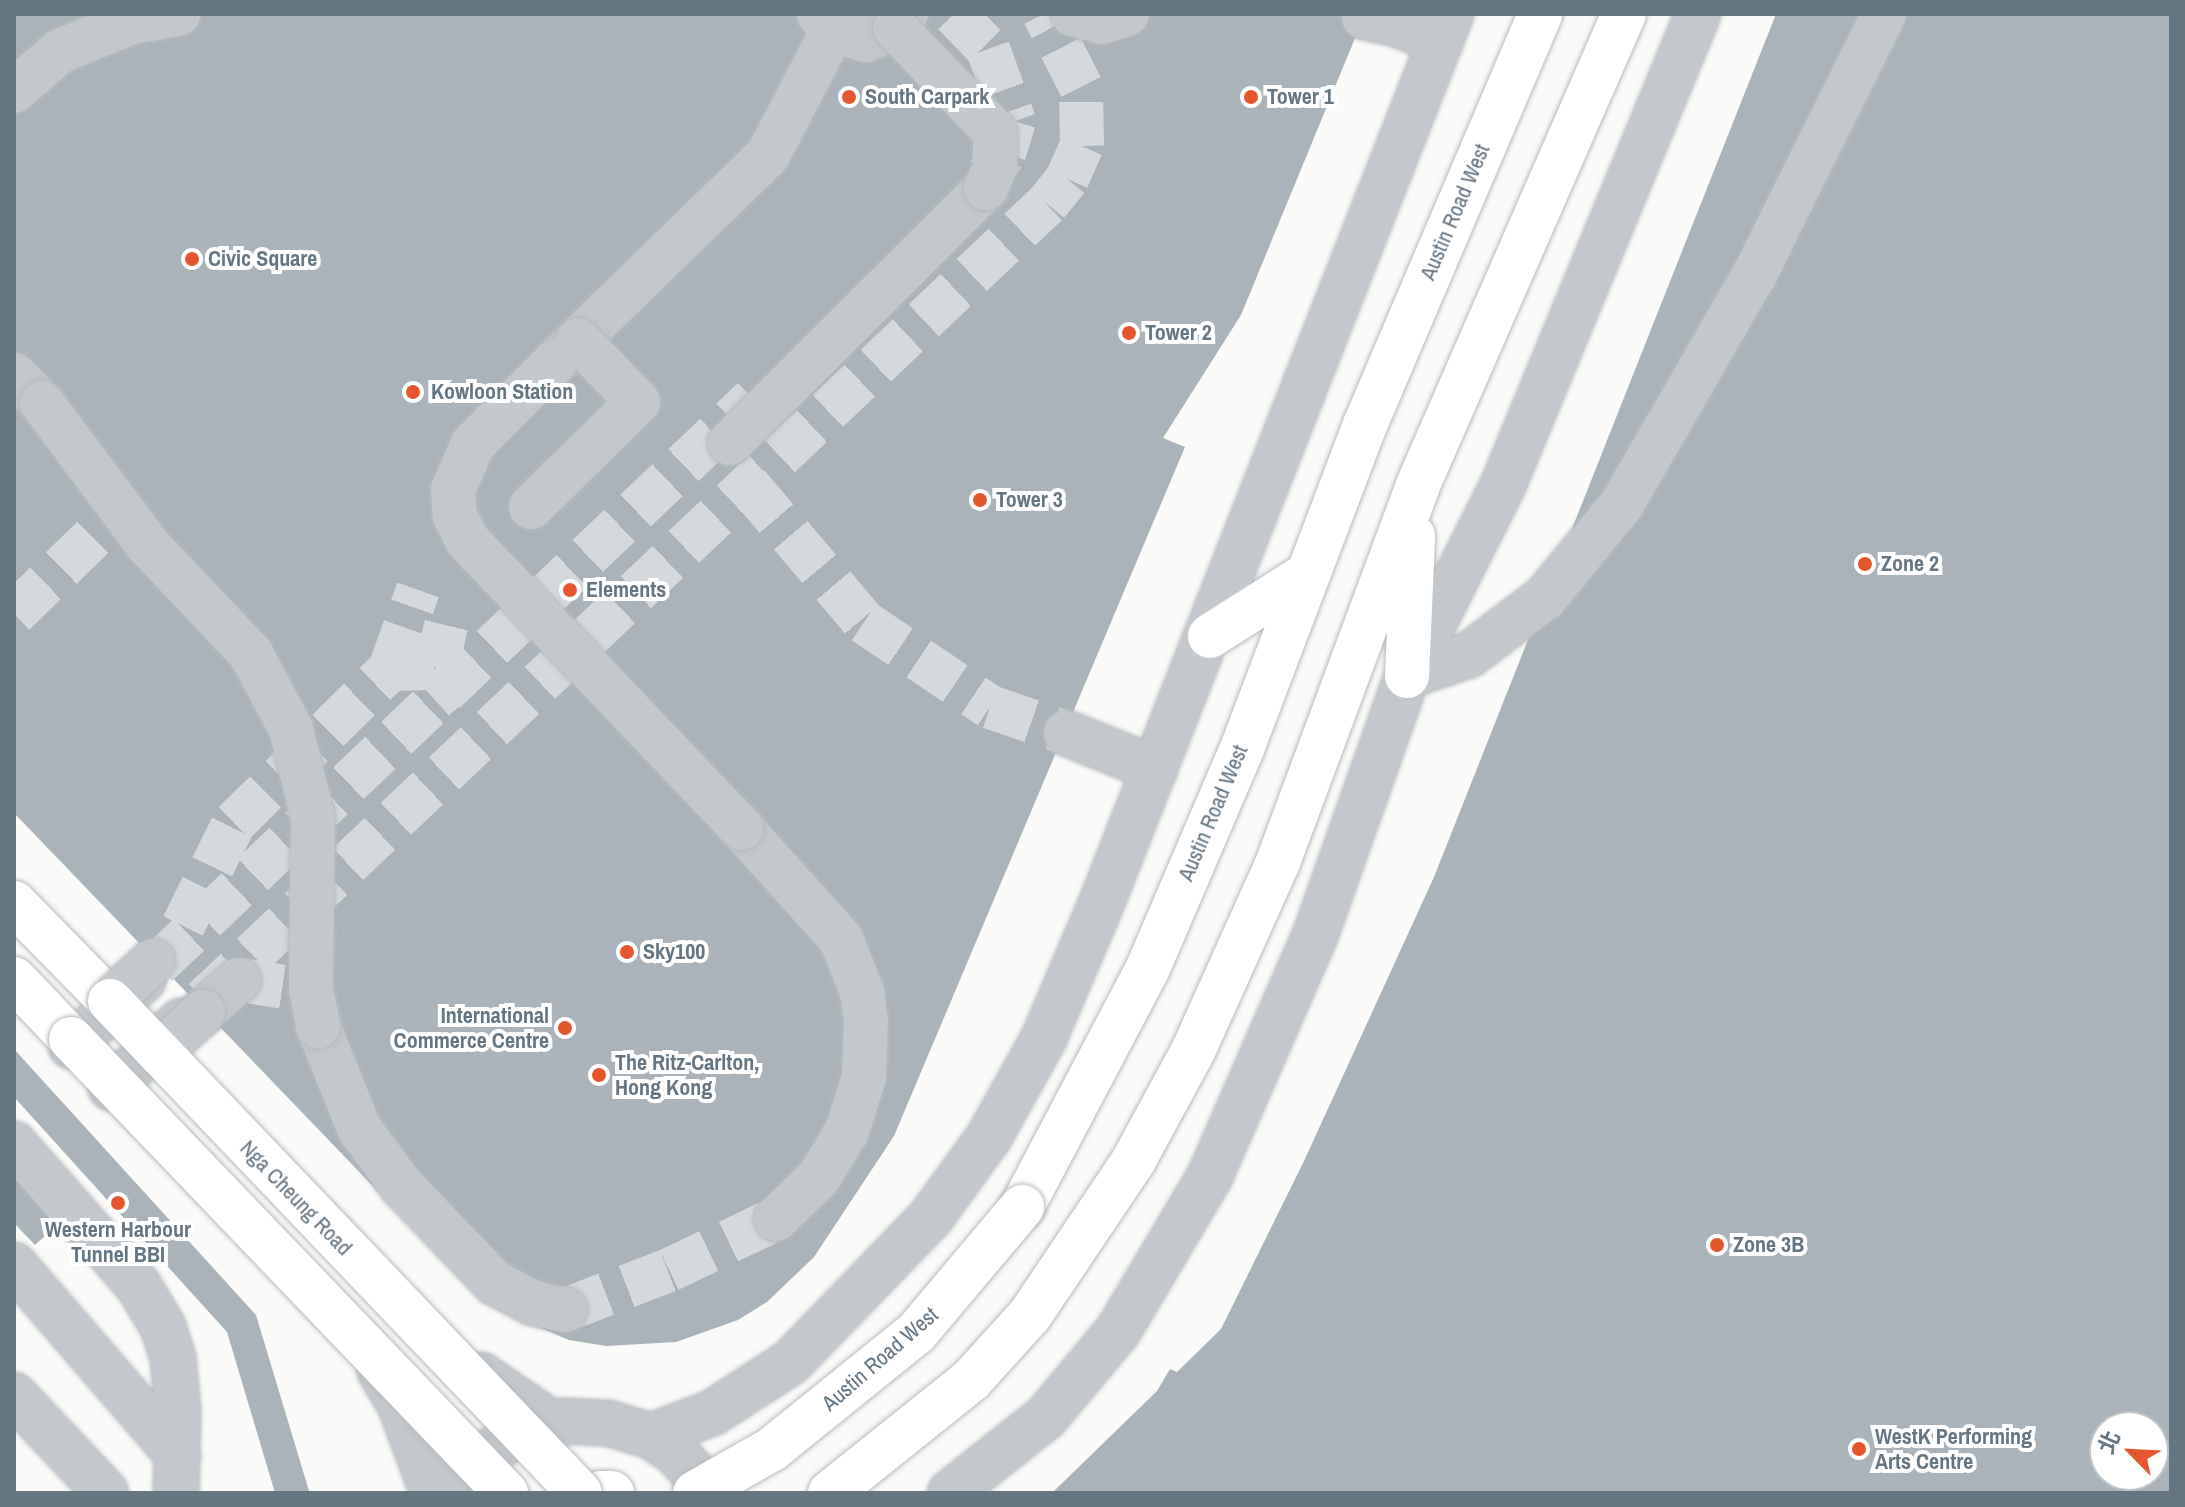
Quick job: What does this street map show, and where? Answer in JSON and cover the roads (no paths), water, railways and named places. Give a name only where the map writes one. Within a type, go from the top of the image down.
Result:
[{"type":"main road","name":"Austin Road West","points":[[695,1493],[772,1449],[916,1333],[1022,1207],[1148,968],[1243,746],[1303,577],[1540,14]]},
{"type":"main road","points":[[830,1493],[971,1380],[1030,1315],[1079,1246],[1142,1146],[1240,946],[1310,781],[1418,485],[1624,14]]},
{"type":"main road","points":[[1407,676],[1418,485]]},
{"type":"main road","points":[[1210,636],[1303,577]]},
{"type":"main road","name":"Nga Cheung Road","points":[[14,903],[114,1003],[580,1493]]},
{"type":"main road","points":[[14,979],[115,1089],[506,1493]]},
{"type":"main road","points":[[600,1493],[612,1493]]},
{"type":"street","points":[[14,91],[60,51],[130,18],[178,14]]},
{"type":"street","points":[[1073,14],[1102,22],[1127,14]]},
{"type":"street","points":[[950,1493],[1046,1417],[1118,1331],[1176,1240],[1251,1086],[1315,936],[1407,676],[1504,483],[1698,14]]},
{"type":"street","points":[[1407,676],[1469,655],[1545,598],[1622,504],[1755,274],[1884,14]]},
{"type":"street","points":[[651,1436],[712,1413],[791,1362],[931,1217],[989,1137],[1044,1038],[1210,636],[1446,28],[1397,24],[1364,17]]},
{"type":"street","points":[[730,443],[986,188],[995,167],[995,132],[987,119],[901,21],[865,40],[826,22],[768,155],[473,444],[453,490],[455,516],[467,540],[824,916],[853,965],[864,1006],[867,1049],[856,1105],[819,1177],[776,1219]]},
{"type":"street","points":[[531,507],[638,402],[578,340]]},
{"type":"street","points":[[14,375],[42,403],[147,544],[251,654],[291,729],[313,818],[311,989],[329,1062],[359,1128],[401,1185],[495,1283],[533,1303],[565,1310]]},
{"type":"street","points":[[1066,733],[1155,769]]},
{"type":"street","name":"Nga Cheung Road","points":[[14,894],[114,1003]]},
{"type":"street","points":[[14,986],[71,1042],[155,963]]},
{"type":"street","points":[[239,980],[115,1089],[378,1368],[400,1404],[433,1493]]},
{"type":"street","points":[[158,1049],[197,1007]]},
{"type":"street","name":"Nga Cheung Road","points":[[158,1049],[424,1324],[480,1374],[551,1423]]},
{"type":"street","points":[[14,1144],[131,1276],[163,1327],[173,1358],[177,1474]]},
{"type":"street","points":[[14,1265],[177,1474]]},
{"type":"street","points":[[14,1395],[106,1493]]},
{"type":"street","points":[[451,1493],[484,1455],[517,1435],[551,1423],[608,1423],[651,1436],[675,1452],[712,1493]]},
{"type":"tunnel","points":[[954,14],[988,49],[1014,121],[1004,154],[987,175]]},
{"type":"tunnel","points":[[204,1000],[1047,204],[1067,179],[1082,146],[1081,87],[1044,14]]},
{"type":"tunnel","points":[[157,965],[753,399]]},
{"type":"tunnel","points":[[748,485],[864,622],[990,707],[1066,733]]},
{"type":"tunnel","points":[[14,614],[127,504]]},
{"type":"tunnel","points":[[390,669],[418,590]]},
{"type":"tunnel","points":[[436,668],[448,618]]},
{"type":"tunnel","points":[[183,926],[234,823],[390,669],[436,668],[470,706]]},
{"type":"tunnel","points":[[239,980],[305,990]]},
{"type":"tunnel","points":[[565,1310],[669,1270],[776,1219]]},
{"type":"place","name":"South Carpark","points":[[849,97]]},
{"type":"place","name":"Tower 1","points":[[1251,97]]},
{"type":"place","name":"Civic Square","points":[[192,259]]},
{"type":"place","name":"Tower 2","points":[[1129,333]]},
{"type":"place","name":"Kowloon Station","points":[[413,392]]},
{"type":"place","name":"Tower 3","points":[[980,500]]},
{"type":"place","name":"Zone 2","points":[[1865,564]]},
{"type":"place","name":"Elements","points":[[570,590]]},
{"type":"place","name":"Sky100","points":[[627,952]]},
{"type":"place","name":"International Commerce Centre","points":[[565,1028]]},
{"type":"place","name":"The Ritz-Carlton, Hong Kong","points":[[599,1075]]},
{"type":"place","name":"Western Harbour Tunnel BBI","points":[[118,1203]]},
{"type":"place","name":"Zone 3B","points":[[1717,1245]]},
{"type":"place","name":"WestK Performing Arts Centre","points":[[1859,1449]]}]
